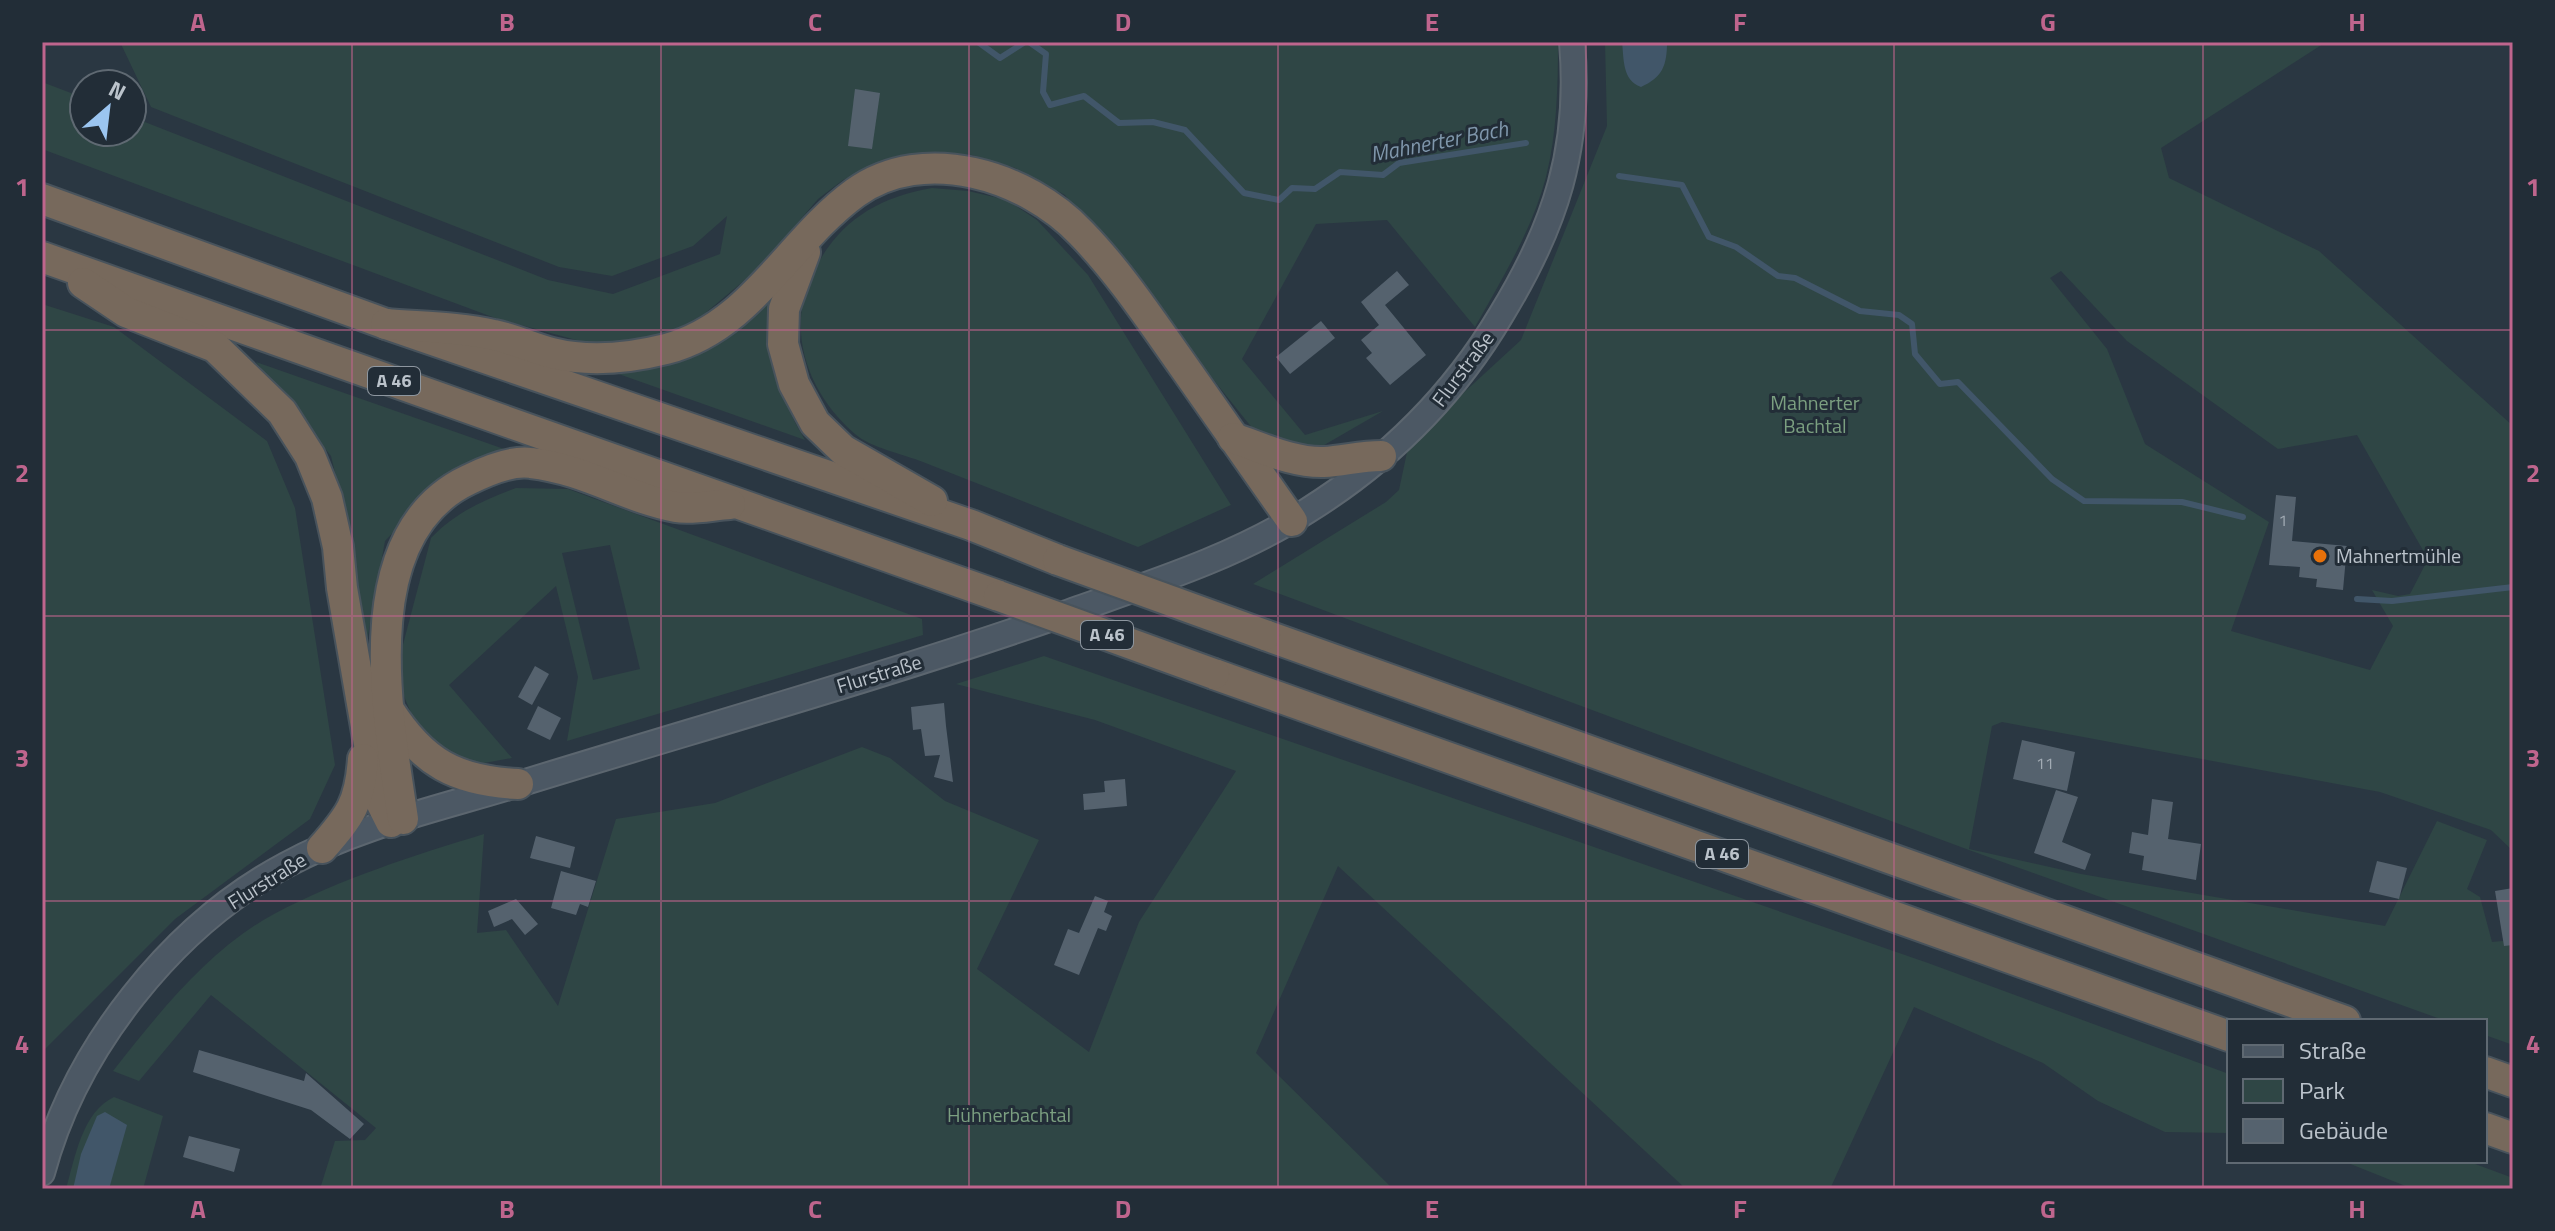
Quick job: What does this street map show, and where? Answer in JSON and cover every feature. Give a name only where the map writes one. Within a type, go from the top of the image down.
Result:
[{"type":"highway","points":[[386,324],[493,334],[553,354],[632,356],[670,348],[739,309],[857,192],[889,177],[926,169],[966,170],[1012,183],[1046,203],[1080,232],[1156,327],[1292,521]]},
{"type":"highway","points":[[42,199],[386,324],[971,525],[1265,635],[2339,1019]]},
{"type":"highway","points":[[812,235],[784,309],[783,344],[794,384],[815,423],[843,450],[971,525]]},
{"type":"highway","points":[[43,258],[126,312],[215,347],[282,412],[310,456],[327,498],[338,547],[378,796],[397,820]]},
{"type":"highway","name":"A 46","points":[[43,258],[743,503],[2227,1035]]},
{"type":"highway","points":[[1233,438],[1295,459],[1326,462],[1352,456],[1381,456]]},
{"type":"highway","points":[[397,820],[384,666],[388,627],[402,553],[420,519],[453,487],[489,470],[527,462],[570,469],[677,507],[743,503]]},
{"type":"highway","points":[[386,707],[408,740],[433,761],[485,783],[518,784]]},
{"type":"highway","points":[[322,848],[350,816],[361,791],[365,729]]},
{"type":"highway","points":[[2487,1073],[2513,1082]]},
{"type":"highway","points":[[2487,1129],[2513,1138]]},
{"type":"main road","name":"Flurstraße","points":[[42,1173],[64,1107],[126,1005],[196,932],[283,867],[322,848],[397,820],[965,648],[1204,563],[1292,521],[1340,489],[1438,405],[1476,356],[1524,277],[1548,228],[1570,152],[1574,117],[1572,42]]},
{"type":"green space","points":[[120,42],[1558,42],[1553,144],[1546,177],[1533,216],[1475,327],[1387,220],[1316,224],[1242,359],[1305,435],[1383,411],[1319,448],[1261,439],[1065,195],[1015,168],[972,155],[927,152],[892,160],[843,180],[818,199],[758,269],[703,315],[664,336],[591,344],[495,318],[42,149],[42,82],[68,92],[68,148],[148,148],[148,123],[548,280],[613,294],[720,254],[727,216],[693,246],[612,276],[559,267],[151,107],[148,101],[148,68],[132,68]]},
{"type":"green space","name":"Mahnerter Bachtal","points":[[1605,42],[2326,42],[2161,148],[2169,178],[2319,251],[2513,426],[2513,851],[2491,830],[2380,792],[2002,722],[1992,726],[1969,849],[2081,874],[2385,926],[2437,821],[2487,840],[2467,889],[2480,897],[2492,942],[2513,940],[2513,1045],[2487,1036],[2487,1019],[2440,1019],[1969,850],[1253,584],[1386,502],[1399,490],[1409,443],[1521,340],[1607,126]],"holes":[[[2061,271],[2127,341],[2278,449],[2357,435],[2428,559],[2410,594],[2398,596],[2372,590],[2393,626],[2370,670],[2231,631],[2269,522],[2145,444],[2107,349],[2050,278]]]},
{"type":"green space","points":[[932,188],[968,191],[1007,200],[1037,220],[1088,275],[1231,505],[1138,547],[870,443],[855,434],[839,418],[825,401],[806,362],[801,320],[811,277],[832,242],[860,216],[875,206],[911,192]]},
{"type":"green space","points":[[773,293],[772,335],[776,369],[786,402],[805,440],[613,372]]},
{"type":"green space","points":[[42,304],[114,327],[267,441],[295,508],[335,765],[310,819],[175,919],[42,1052]]},
{"type":"green space","points":[[256,362],[504,449],[447,476],[385,541],[366,646],[351,538],[331,456]]},
{"type":"green space","points":[[516,488],[568,489],[922,619],[923,635],[567,741],[578,677],[556,586],[449,685],[512,758],[468,766],[422,739],[395,675],[431,538],[460,514]],"holes":[[[610,545],[640,669],[593,680],[562,553]]]},
{"type":"green space","name":"Hühnerbachtal","points":[[1044,656],[1928,963],[2227,1073],[2227,1133],[2165,1132],[2098,1101],[2043,1063],[1914,1007],[1830,1189],[1686,1189],[1338,866],[1256,1053],[1393,1189],[320,1189],[335,1141],[365,1140],[376,1128],[211,995],[139,1081],[113,1071],[186,984],[251,928],[299,901],[350,879],[484,834],[477,933],[506,930],[558,1006],[616,819],[715,803],[862,747],[890,758],[945,801],[1039,840],[977,969],[1089,1052],[1139,922],[1236,771],[1095,720],[956,684]]},
{"type":"green space","points":[[114,1097],[163,1116],[143,1189],[66,1189],[87,1125],[94,1113]]},
{"type":"green space","points":[[2348,1163],[2472,1163],[2513,1178],[2513,1189],[2413,1189]]},
{"type":"water","points":[[1622,42],[1667,42],[1665,64],[1654,79],[1641,87],[1630,79],[1625,68]]},
{"type":"water","points":[[105,1112],[127,1125],[109,1189],[73,1189],[81,1154],[97,1116]]},
{"type":"building","points":[[855,89],[880,93],[872,149],[848,146]]},
{"type":"building","points":[[1397,271],[1409,285],[1385,305],[1426,355],[1390,385],[1366,358],[1372,353],[1361,340],[1379,325],[1361,302]]},
{"type":"building","points":[[1321,321],[1335,338],[1290,374],[1276,357]]},
{"type":"building","points":[[2276,495],[2296,497],[2292,541],[2347,546],[2343,590],[2316,587],[2317,579],[2299,577],[2300,567],[2269,565]]},
{"type":"building","points":[[535,666],[549,674],[532,705],[518,697]]},
{"type":"building","points":[[944,703],[953,782],[934,777],[940,755],[925,756],[921,729],[913,730],[911,707]]},
{"type":"building","points":[[538,706],[561,718],[550,740],[527,729]]},
{"type":"building","points":[[2022,740],[2075,752],[2067,791],[2013,779]]},
{"type":"building","points":[[1125,779],[1127,806],[1084,810],[1083,794],[1105,792],[1104,781]]},
{"type":"building","points":[[2056,790],[2078,797],[2062,842],[2091,854],[2085,870],[2034,853]]},
{"type":"building","points":[[2152,799],[2173,802],[2168,839],[2201,844],[2196,880],[2142,870],[2144,856],[2129,853],[2132,832],[2148,835]]},
{"type":"building","points":[[536,836],[575,847],[570,868],[530,858]]},
{"type":"building","points":[[2377,861],[2407,868],[2399,899],[2369,892]]},
{"type":"building","points":[[561,871],[596,881],[588,907],[580,904],[576,915],[551,908]]},
{"type":"building","points":[[2513,888],[2513,945],[2504,946],[2495,891]]},
{"type":"building","points":[[1095,896],[1108,901],[1104,912],[1112,916],[1106,931],[1098,928],[1079,975],[1054,965],[1068,929],[1079,933]]},
{"type":"building","points":[[516,899],[538,924],[525,935],[512,919],[494,927],[488,911]]},
{"type":"building","points":[[199,1050],[304,1081],[306,1073],[364,1124],[350,1139],[311,1110],[193,1072]]},
{"type":"building","points":[[189,1136],[240,1149],[234,1172],[183,1157]]},
{"type":"waterway","name":"Mahnerter Bach","points":[[978,42],[1000,58],[1025,42]]},
{"type":"waterway","name":"Mahnerter Bach","points":[[1029,42],[1046,54],[1043,92],[1050,105],[1084,96],[1119,123],[1153,122],[1185,130],[1244,193],[1279,200],[1292,188],[1315,189],[1340,172],[1383,175],[1399,163],[1526,143]]},
{"type":"waterway","name":"Mahnerter Bach","points":[[1619,176],[1682,185],[1709,237],[1736,247],[1778,276],[1795,278],[1860,311],[1899,315],[1912,324],[1915,354],[1940,384],[1958,382],[2052,479],[2084,501],[2182,502],[2243,517]]},
{"type":"waterway","name":"Mahnerter Bach","points":[[2357,599],[2392,601],[2513,587]]},
{"type":"place","name":"Mahnertmühle","points":[[2320,556]]}]
